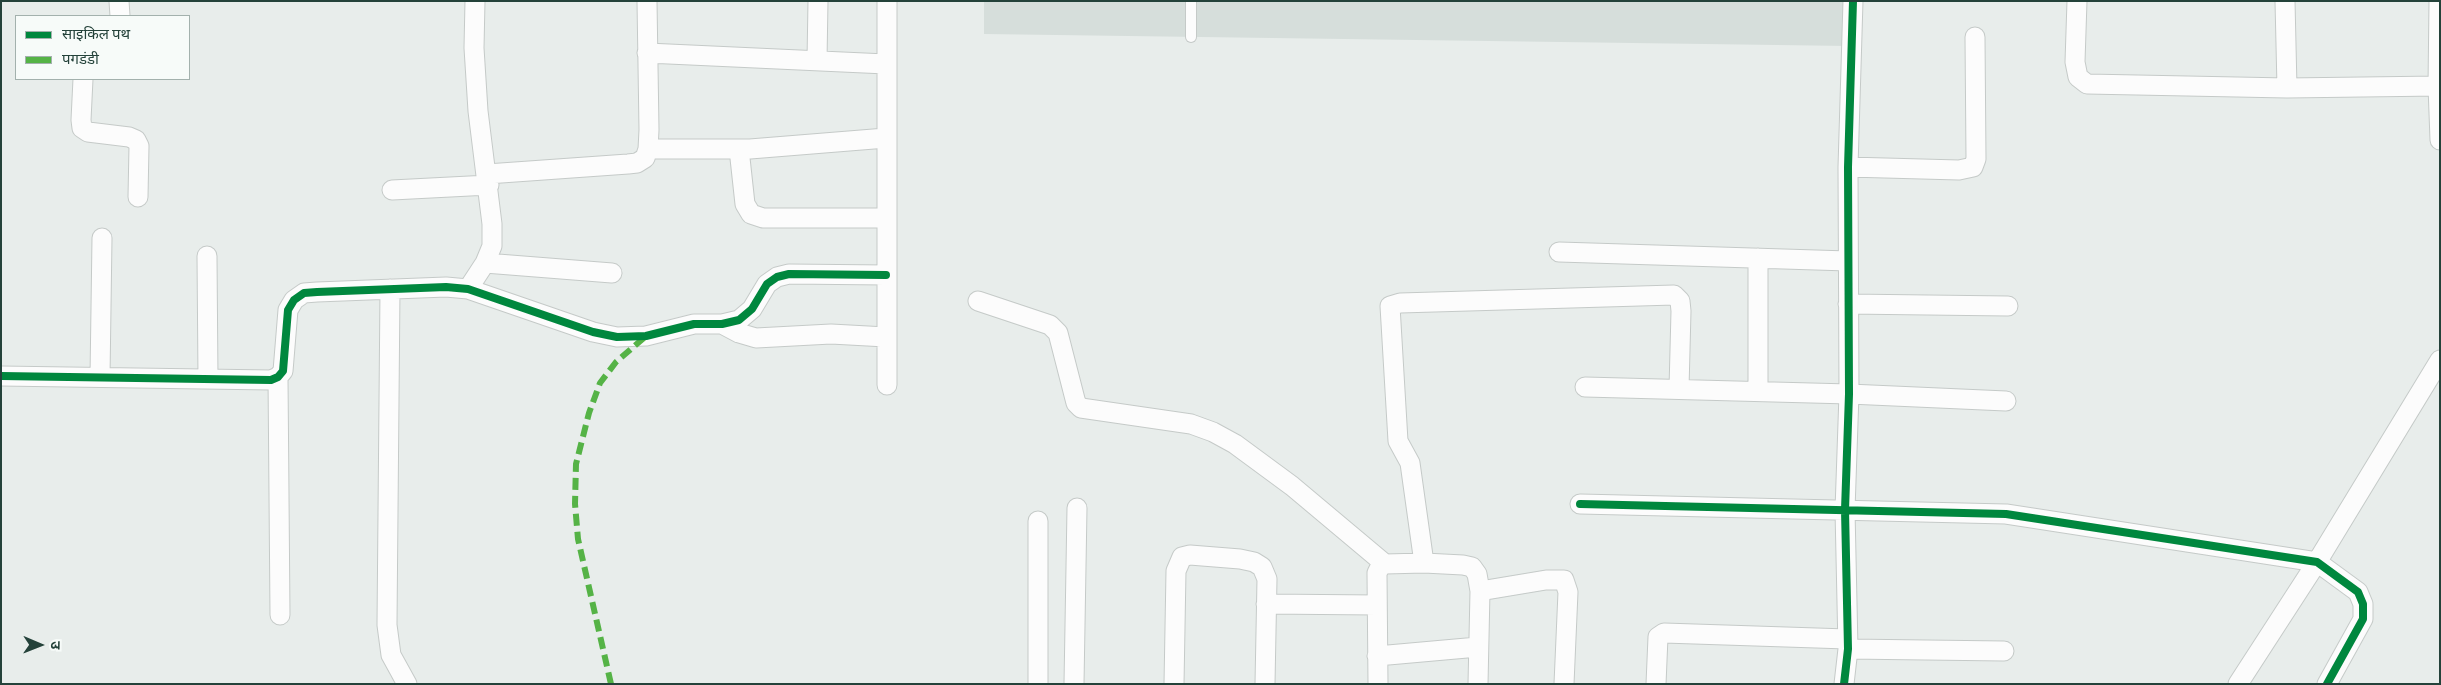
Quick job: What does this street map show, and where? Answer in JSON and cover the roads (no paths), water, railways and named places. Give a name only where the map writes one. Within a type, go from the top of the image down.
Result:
[{"type":"street","points":[[118,1],[120,15]]},
{"type":"street","points":[[468,289],[485,263],[492,246],[488,179],[478,111],[474,48],[475,1]]},
{"type":"street","points":[[392,190],[637,163],[645,158],[648,149],[646,1]]},
{"type":"street","points":[[817,61],[818,1]]},
{"type":"street","points":[[887,1],[887,385]]},
{"type":"street","points":[[1844,684],[1847,644],[1845,510],[1848,394],[1848,167],[1852,1]]},
{"type":"street","points":[[2077,1],[2075,62],[2078,77],[2087,84],[2287,88],[2438,86]]},
{"type":"street","points":[[2284,1],[2287,88]]},
{"type":"street","points":[[2439,1],[2438,86],[2440,140]]},
{"type":"street","points":[[1848,167],[1959,170],[1973,167],[1976,159],[1975,37]]},
{"type":"street","points":[[647,53],[886,64]]},
{"type":"street","points":[[83,80],[82,128],[88,132],[129,137],[136,140],[139,146],[138,197]]},
{"type":"street","points":[[648,149],[739,149],[886,138]]},
{"type":"street","points":[[739,149],[745,204],[751,214],[763,218],[886,218]]},
{"type":"street","points":[[100,377],[102,238]]},
{"type":"street","points":[[1560,252],[1848,261]]},
{"type":"street","points":[[207,256],[208,379]]},
{"type":"street","points":[[1758,258],[1758,391]]},
{"type":"street","points":[[485,263],[612,273]]},
{"type":"street","points":[[1,376],[271,380],[283,372],[288,310],[294,300],[304,294],[317,292],[446,287],[468,289],[593,332],[616,336],[646,336],[694,324],[722,324],[738,320],[752,310],[767,284],[777,276],[789,274],[886,274]]},
{"type":"street","points":[[390,289],[387,625],[391,655],[408,684]]},
{"type":"street","points":[[1424,563],[1410,463],[1398,441],[1390,306],[1400,302],[1674,295],[1680,301],[1681,311],[1679,389]]},
{"type":"street","points":[[978,301],[1050,325],[1058,333],[1076,403],[1081,408],[1182,423],[1214,432],[1236,444],[1292,486],[1385,564]]},
{"type":"street","points":[[1848,304],[2008,306]]},
{"type":"street","points":[[722,324],[739,333],[756,338],[831,334],[886,336]]},
{"type":"street","points":[[2238,684],[2317,562],[2440,360]]},
{"type":"street","points":[[278,377],[280,615]]},
{"type":"street","points":[[1584,387],[1758,391],[2006,401]]},
{"type":"street","points":[[1580,504],[2006,514],[2317,562],[2358,592],[2363,604],[2363,619],[2327,684]]},
{"type":"street","points":[[1074,684],[1077,508]]},
{"type":"street","points":[[1038,521],[1038,684]]},
{"type":"street","points":[[1174,684],[1176,571],[1182,557],[1190,555],[1254,562],[1262,567],[1267,579],[1265,684]]},
{"type":"street","points":[[1378,684],[1377,573],[1385,564],[1424,563],[1472,567],[1478,574],[1480,591],[1478,684]]},
{"type":"street","points":[[1480,591],[1546,580],[1564,580],[1568,592],[1564,684]]},
{"type":"street","points":[[1266,604],[1377,605]]},
{"type":"street","points":[[1656,684],[1658,637],[1664,633],[2004,651]]},
{"type":"street","points":[[1377,656],[1478,647]]},
{"type":"lane","points":[[1191,1],[1191,37]]}]
